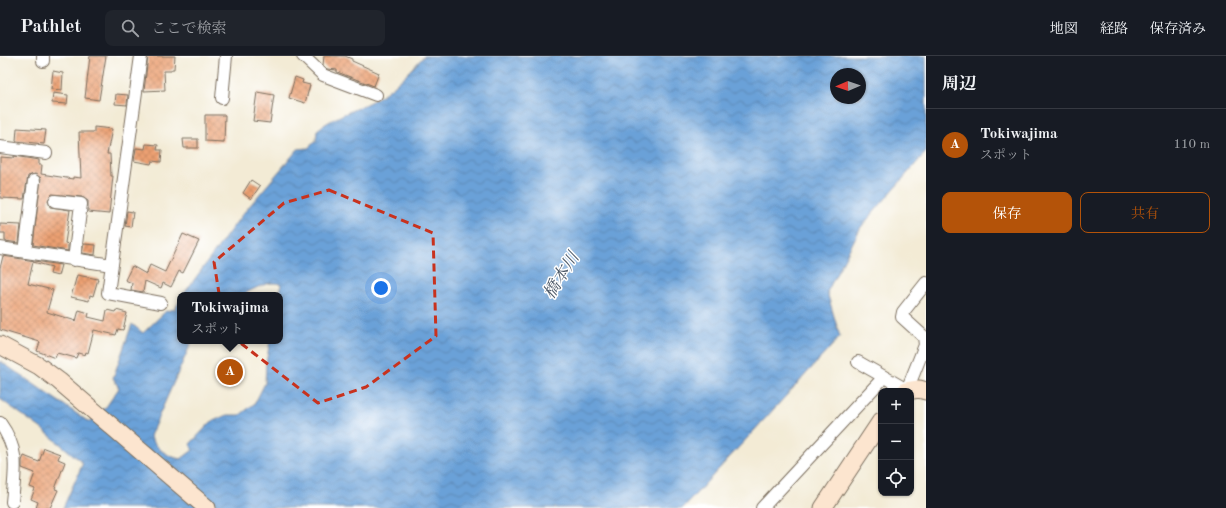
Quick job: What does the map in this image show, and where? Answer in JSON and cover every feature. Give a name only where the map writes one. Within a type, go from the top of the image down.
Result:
[{"type":"street","points":[[141,56],[108,293],[162,303]]},
{"type":"street","points":[[222,98],[226,56]]},
{"type":"street","points":[[303,56],[323,75],[376,95]]},
{"type":"street","points":[[0,147],[46,153]]},
{"type":"street","points":[[25,252],[34,181]]},
{"type":"street","points":[[54,201],[81,204],[74,260]]},
{"type":"street","points":[[0,248],[112,265]]},
{"type":"street","points":[[908,388],[925,345],[924,337],[902,317],[903,312],[926,283]]},
{"type":"street","points":[[0,346],[39,366],[92,409],[207,508]]},
{"type":"street","points":[[858,362],[902,388]]},
{"type":"street","points":[[762,508],[884,377]]},
{"type":"street","points":[[914,390],[919,389],[926,391]]},
{"type":"street","points":[[0,423],[9,435],[14,449],[15,468],[12,502]]},
{"type":"street","points":[[823,508],[879,424]]},
{"type":"highlighted area","points":[[329,190],[433,233],[436,336],[366,387],[318,403],[225,331],[214,262],[284,203]]},
{"type":"water","name":"橋本川","points":[[424,56],[926,56],[926,152],[861,227],[827,292],[840,337],[683,508],[63,508],[83,463],[42,429],[0,399],[0,361],[89,422],[106,407],[119,388],[113,378],[132,324],[143,333],[166,311],[175,309],[177,305],[177,344],[191,344],[150,436],[162,451],[181,459],[193,450],[190,444],[211,422],[227,415],[240,415],[255,403],[265,383],[266,363],[269,344],[283,344],[283,292],[281,292],[281,284],[266,284],[248,292],[185,292],[241,216],[298,149],[308,148],[316,141],[317,130],[323,125],[365,105],[400,81]]},
{"type":"building","points":[[90,56],[106,56],[99,100],[85,98]]},
{"type":"building","points":[[148,56],[175,56],[174,69],[171,71],[164,71],[165,90],[144,91]]},
{"type":"building","points":[[324,56],[345,56],[352,59],[352,61],[379,73],[374,86],[337,72],[337,70],[327,69],[323,65]]},
{"type":"building","points":[[53,71],[63,73],[62,90],[51,89]]},
{"type":"building","points":[[295,77],[303,80],[302,83],[310,85],[305,103],[289,98]]},
{"type":"building","points":[[257,92],[274,95],[270,123],[253,121]]},
{"type":"building","points":[[53,93],[68,95],[67,104],[52,103]]},
{"type":"building","points":[[116,94],[128,95],[127,105],[115,104]]},
{"type":"building","points":[[205,115],[225,115],[224,142],[205,141]]},
{"type":"building","points":[[94,127],[112,129],[107,154],[110,154],[111,176],[113,176],[109,214],[88,212],[88,201],[82,197],[52,194],[48,200],[50,207],[70,210],[65,243],[68,244],[68,251],[33,245],[41,178],[35,174],[28,176],[24,199],[0,198],[0,157],[14,158],[14,156],[39,160],[39,165],[42,165],[41,174],[73,179],[73,177],[81,178],[79,132],[94,132]]},
{"type":"building","points":[[17,128],[46,130],[44,144],[16,141]]},
{"type":"building","points":[[183,139],[198,139],[198,148],[184,148]]},
{"type":"building","points":[[146,144],[158,145],[157,150],[162,150],[161,162],[152,161],[151,164],[134,161],[136,148],[145,149]]},
{"type":"building","points":[[251,180],[260,186],[251,199],[243,193]]},
{"type":"building","points":[[127,211],[133,212],[131,227],[125,226]]},
{"type":"building","points":[[0,224],[21,225],[19,243],[5,241],[5,233],[0,233]]},
{"type":"building","points":[[183,234],[199,241],[183,273],[179,271],[171,287],[163,283],[161,288],[145,281],[143,292],[131,290],[132,283],[125,280],[132,266],[146,274],[150,265],[165,272]]},
{"type":"building","points":[[84,244],[96,245],[95,255],[82,253]]},
{"type":"building","points":[[3,256],[61,265],[58,276],[50,274],[52,267],[33,262],[28,284],[53,290],[47,312],[76,321],[79,310],[89,313],[88,317],[105,321],[107,310],[115,312],[116,310],[127,313],[123,330],[118,329],[116,335],[94,330],[88,353],[86,352],[85,355],[78,353],[76,358],[57,353],[55,358],[37,351],[40,342],[0,330],[0,268]]},
{"type":"building","points":[[77,275],[98,279],[93,296],[90,295],[89,301],[71,297]]},
{"type":"building","points":[[44,448],[60,454],[58,459],[65,462],[55,489],[58,490],[50,508],[36,508],[38,502],[31,499],[35,489],[30,487],[35,473],[22,468],[22,461],[24,456],[39,462]]},
{"type":"place","name":"Tokiwajima","points":[[230,372]]}]
